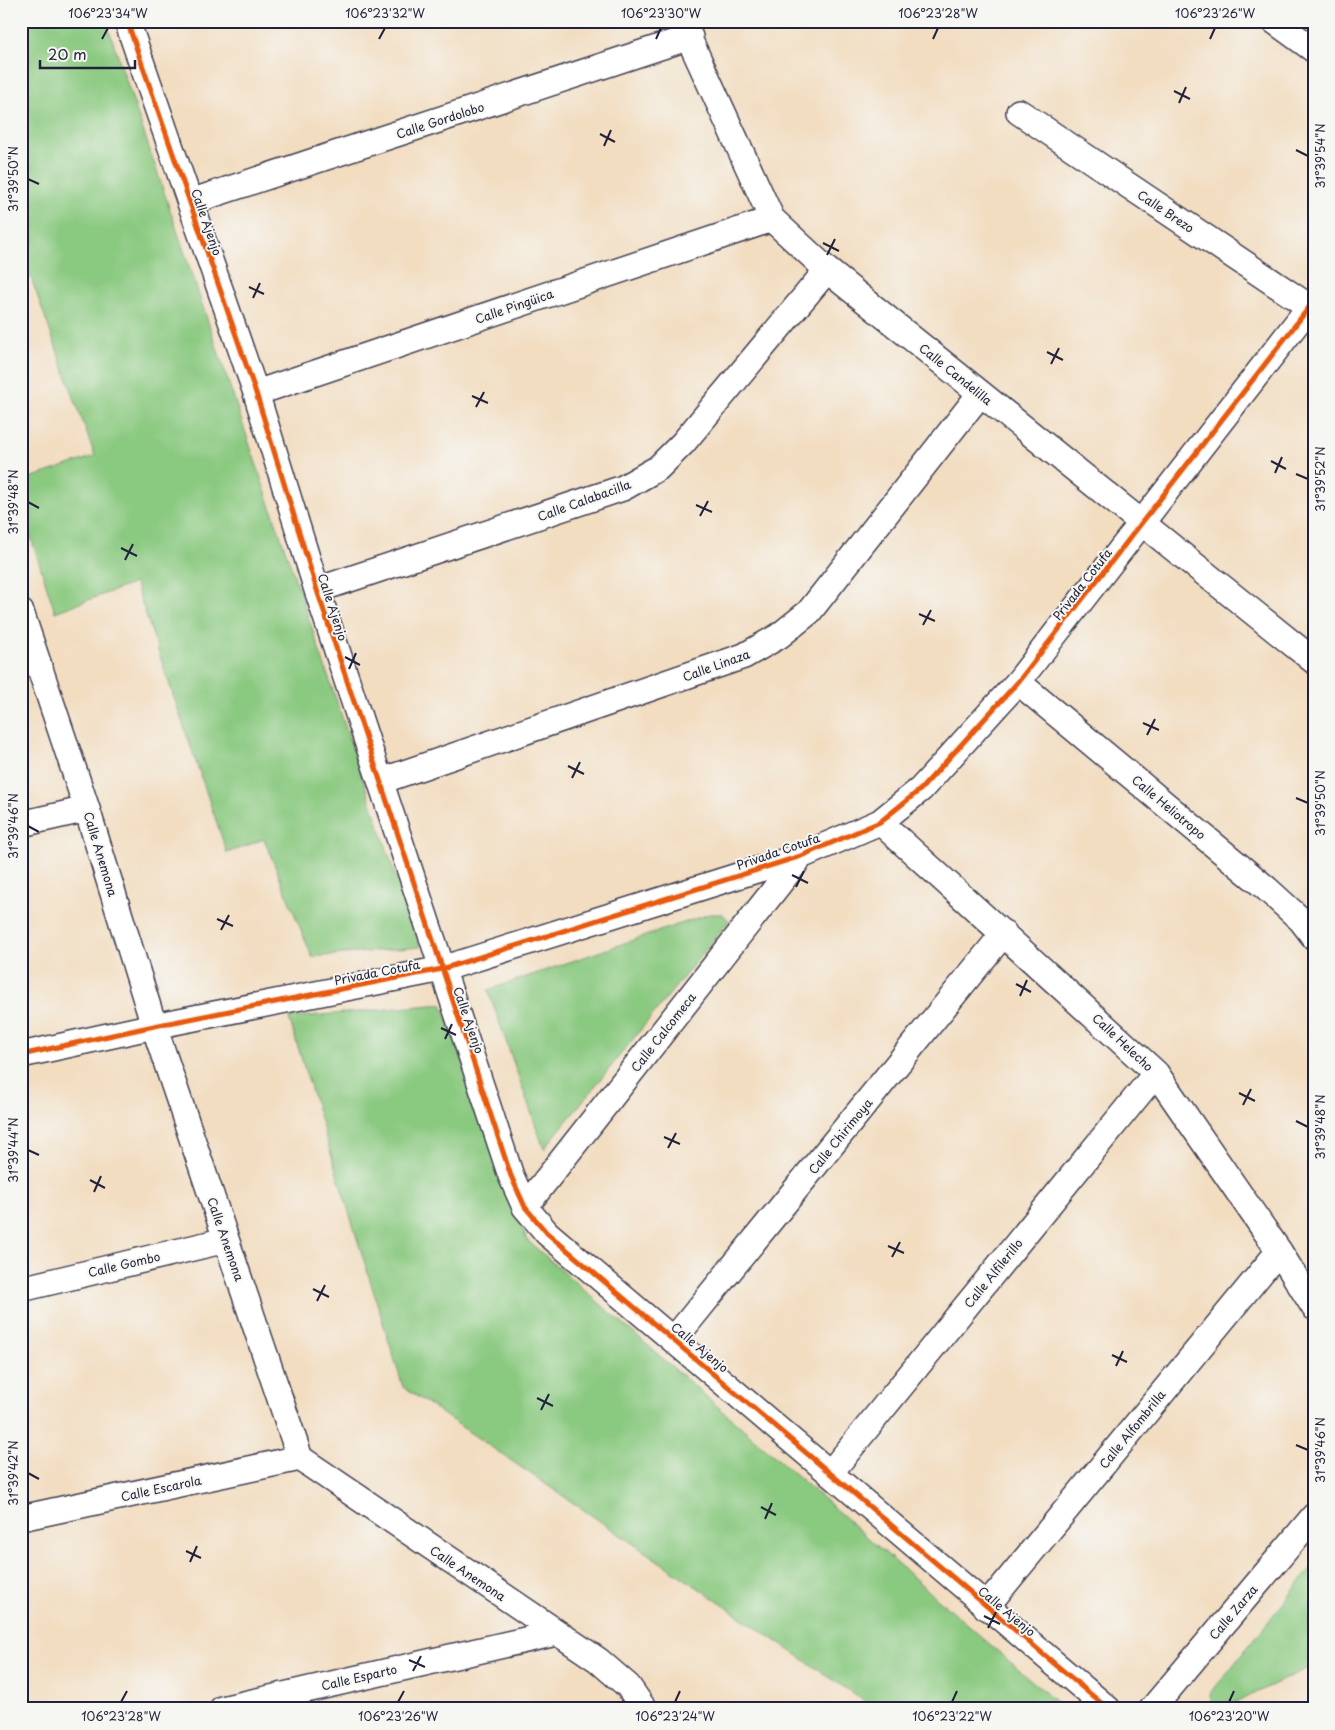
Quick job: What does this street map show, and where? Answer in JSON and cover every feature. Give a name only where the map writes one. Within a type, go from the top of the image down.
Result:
[{"type":"street","name":"Calle Ajenjo","points":[[127,21],[256,393],[317,590],[442,969],[511,1176],[525,1207],[547,1233],[675,1338],[986,1607],[1108,1709]]},
{"type":"street","points":[[1274,21],[1314,50]]},
{"type":"street","name":"Calle Gordolobo","points":[[190,202],[686,29]]},
{"type":"street","name":"Calle Candelilla","points":[[686,29],[772,219],[827,270],[1314,661]]},
{"type":"street","name":"Calle Brezo","points":[[1019,112],[1312,306]]},
{"type":"street","name":"Calle Pingüica","points":[[256,393],[772,219]]},
{"type":"street","name":"Calle Calabacilla","points":[[317,590],[623,488],[658,468],[683,443],[827,270]]},
{"type":"street","name":"Privada Cotufa","points":[[21,1055],[154,1026],[442,969],[801,856],[880,822],[921,789],[1018,682],[1312,306]]},
{"type":"street","name":"Calle Linaza","points":[[381,781],[744,656],[780,636],[809,612],[980,394]]},
{"type":"street","name":"Calle Anemona","points":[[21,612],[87,809],[154,1026],[300,1458],[598,1660],[628,1686],[644,1709]]},
{"type":"street","name":"Calle Heliotropo","points":[[1018,682],[1267,888],[1301,920],[1314,937]]},
{"type":"street","points":[[21,824],[87,809]]},
{"type":"street","name":"Calle Helecho","points":[[880,822],[1156,1073],[1279,1251],[1314,1307]]},
{"type":"street","name":"Calle Calcomeca","points":[[525,1207],[801,856]]},
{"type":"street","name":"Calle Chirimoya","points":[[675,1338],[1004,933]]},
{"type":"street","name":"Calle Alfilerillo","points":[[831,1472],[1156,1073]]},
{"type":"street","name":"Calle Gombo","points":[[21,1288],[226,1240]]},
{"type":"street","name":"Calle Alfombrilla","points":[[986,1607],[1279,1251]]},
{"type":"street","name":"Calle Escarola","points":[[21,1518],[300,1458]]},
{"type":"street","name":"Calle Zarza","points":[[1152,1709],[1314,1516]]},
{"type":"street","name":"Calle Esparto","points":[[222,1709],[556,1633]]},
{"type":"green space","points":[[21,21],[106,21],[420,947],[312,957],[264,839],[227,853],[135,583],[55,612],[21,507],[21,481],[95,456],[21,250]]},
{"type":"green space","points":[[709,914],[723,914],[729,921],[544,1149],[488,990]]},
{"type":"green space","points":[[442,1004],[527,1240],[1064,1709],[876,1709],[403,1387],[289,1018]]},
{"type":"green space","points":[[1314,1565],[1314,1665],[1223,1709],[1211,1705],[1210,1694]]},
{"type":"cycle path","points":[[127,21],[256,393],[317,590],[511,1176],[525,1207],[547,1233],[1108,1709]]},
{"type":"cycle path","points":[[21,1055],[154,1026],[442,969],[801,856],[880,822],[921,789],[1018,682],[1314,301]]}]
